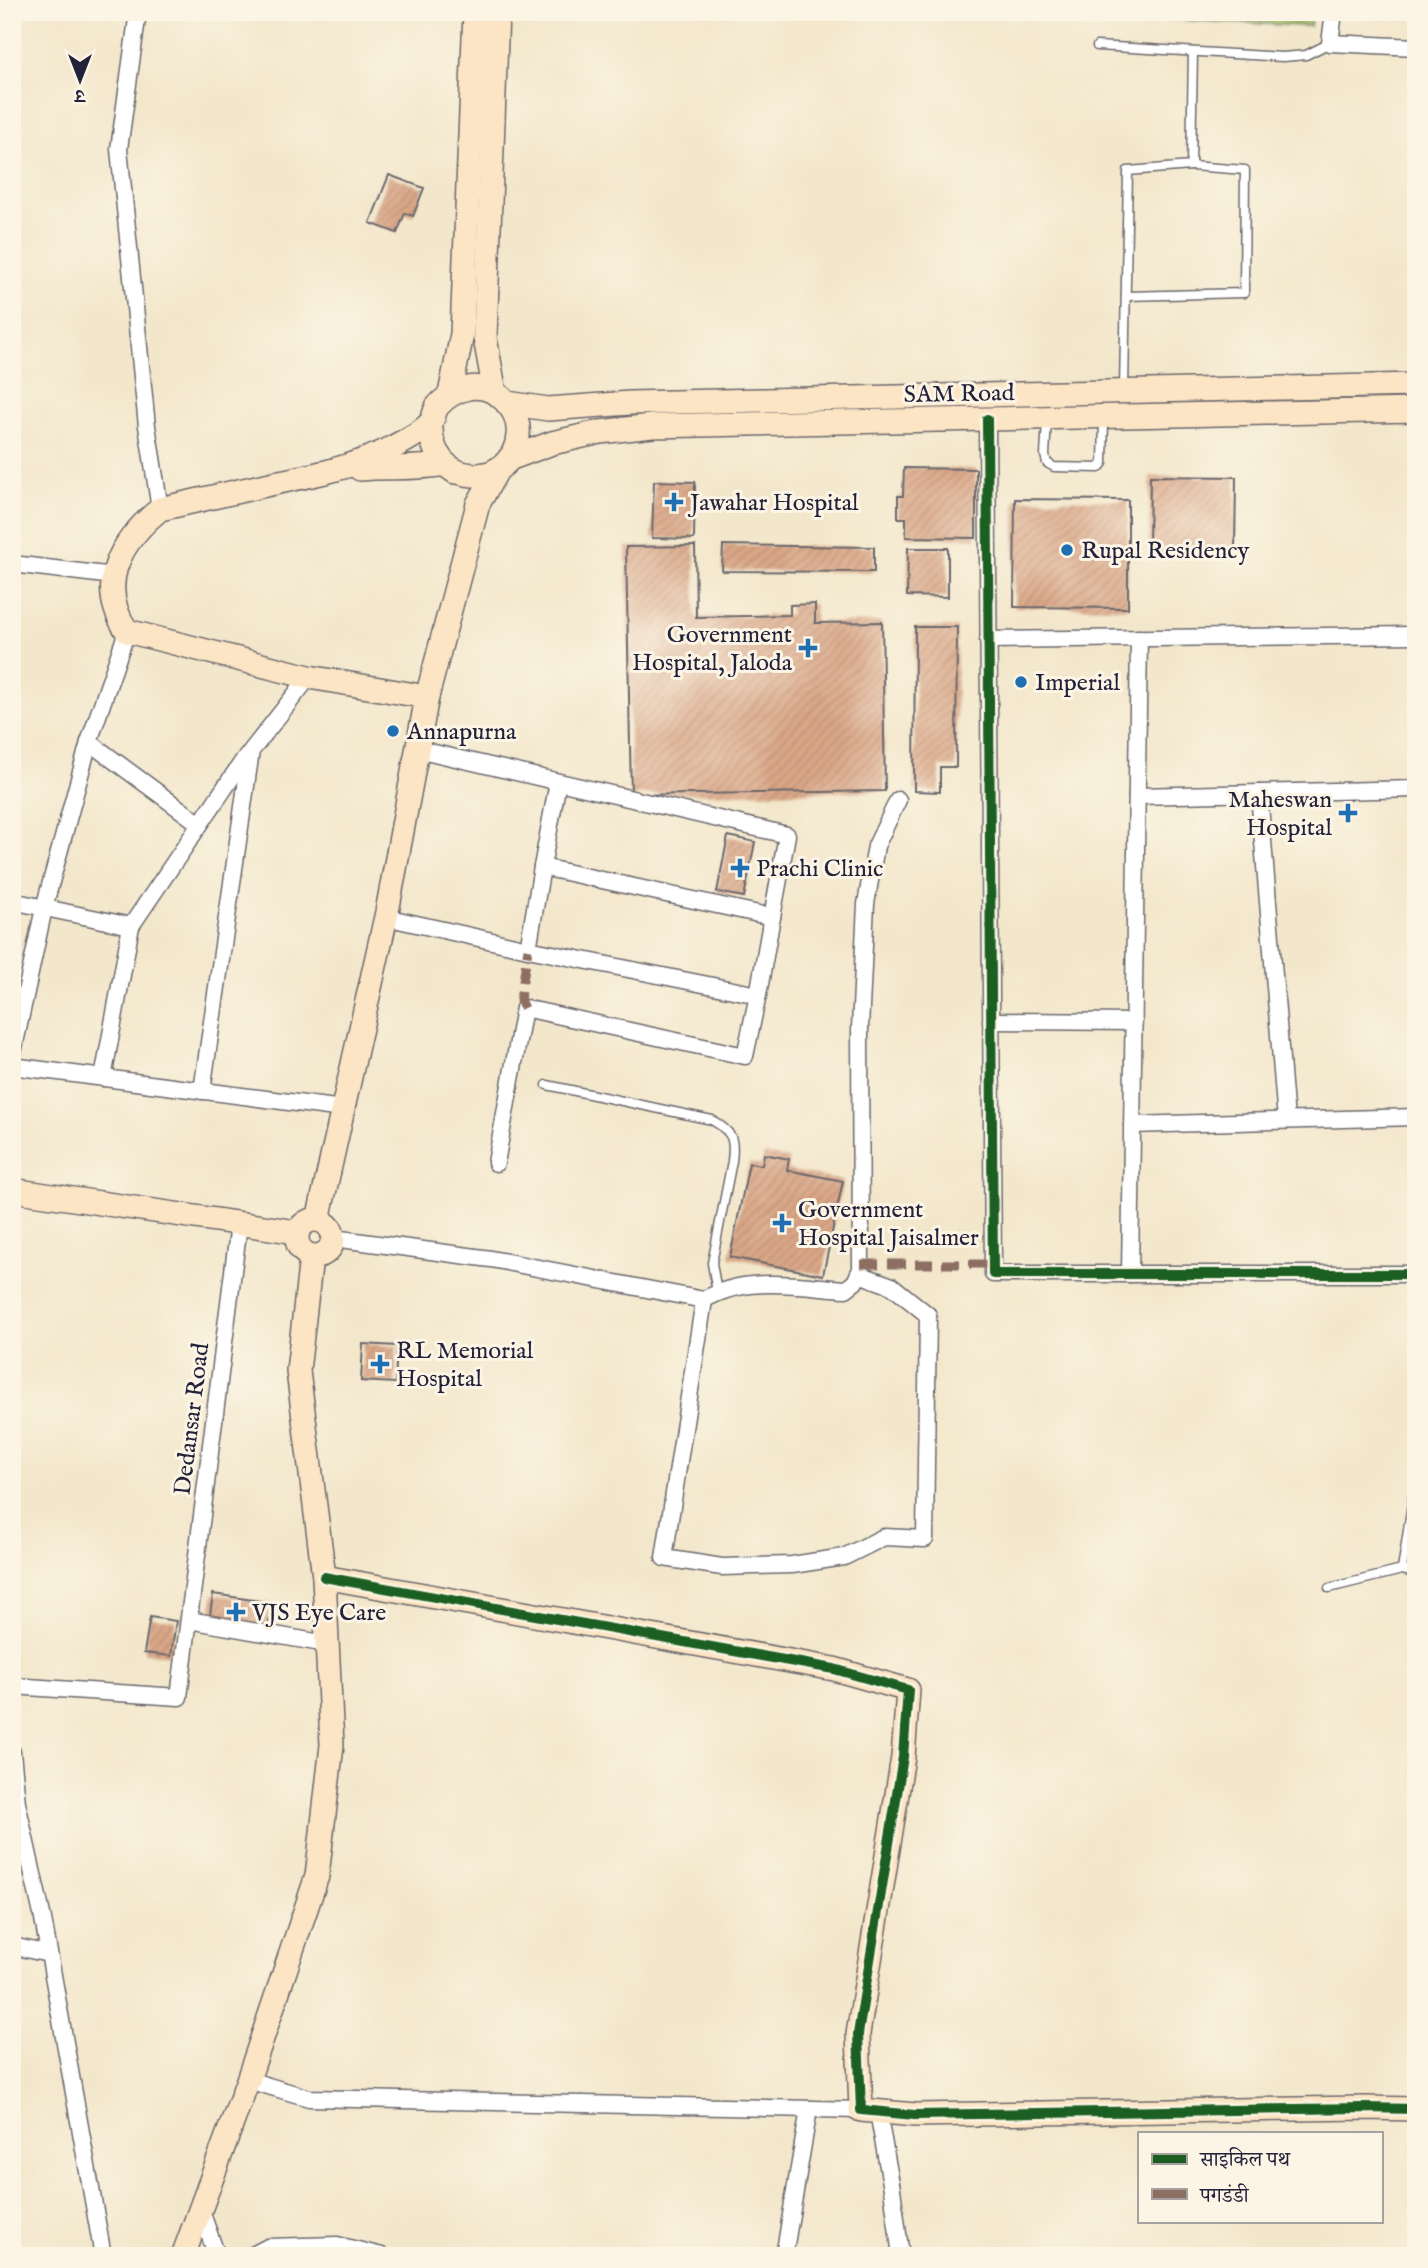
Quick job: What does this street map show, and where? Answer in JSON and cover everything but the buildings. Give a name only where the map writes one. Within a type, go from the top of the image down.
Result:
[{"type":"main road","points":[[450,394],[462,334],[475,12]]},
{"type":"main road","points":[[326,1229],[305,1222],[297,1232],[297,1245],[311,1257],[320,1256],[331,1246],[326,1229],[344,1109],[385,917],[427,697],[478,504],[518,437],[514,413],[501,398],[485,338],[497,12]]},
{"type":"main road","points":[[478,504],[475,491],[469,482],[444,464],[435,452],[430,437],[436,408],[450,394],[470,388],[483,388],[501,398],[548,409],[630,402],[1416,385]]},
{"type":"main road","name":"SAM Road","points":[[503,464],[552,443],[600,432],[652,426],[1416,410]]},
{"type":"main road","points":[[427,697],[309,677],[127,631],[117,617],[112,599],[114,576],[124,547],[140,525],[160,509],[330,471],[380,453],[431,422]]},
{"type":"main road","points":[[330,471],[386,466],[422,468],[444,464],[470,476],[485,474],[503,464]]},
{"type":"main road","points":[[12,1190],[297,1232]]},
{"type":"main road","points":[[183,2256],[248,2080],[317,1876],[332,1745],[324,1577],[298,1371],[311,1257]]},
{"type":"main road","points":[[324,1577],[835,1669],[908,1690],[904,1757],[858,2034],[869,2111],[915,2115],[1416,2109]]},
{"type":"street","points":[[138,12],[118,149],[147,426],[160,509]]},
{"type":"street","points":[[1334,12],[1330,43],[1416,47]]},
{"type":"street","points":[[987,419],[993,1274],[1416,1274]]},
{"type":"street","points":[[12,564],[114,576]]},
{"type":"street","points":[[12,1057],[44,908],[89,742],[127,631]]},
{"type":"street","points":[[988,639],[1416,635]]},
{"type":"street","points":[[1130,1274],[1139,638]]},
{"type":"street","points":[[103,1078],[131,926],[251,751],[309,677]]},
{"type":"street","points":[[89,742],[200,824]]},
{"type":"street","points":[[417,749],[787,835],[745,1056],[524,1007],[496,1163]]},
{"type":"street","points":[[202,1091],[251,751]]},
{"type":"street","points":[[528,949],[558,782]]},
{"type":"street","points":[[1137,796],[1416,789]]},
{"type":"street","points":[[1259,793],[1286,1121]]},
{"type":"street","points":[[326,1229],[710,1296],[768,1284],[846,1289],[855,1282],[861,1269],[860,1028],[866,904],[876,846],[898,800]]},
{"type":"street","points":[[542,867],[772,917]]},
{"type":"street","points":[[12,901],[131,926]]},
{"type":"street","points":[[385,917],[758,995]]},
{"type":"street","points":[[991,1021],[1134,1022]]},
{"type":"street","points":[[12,1066],[344,1109]]},
{"type":"street","points":[[1132,1125],[1416,1117]]},
{"type":"street","name":"Dedansar Road","points":[[12,1686],[179,1696],[239,1224]]},
{"type":"street","points":[[710,1296],[664,1558],[722,1567],[792,1565],[845,1557],[884,1537],[925,1539],[928,1315],[892,1286],[859,1274]]},
{"type":"street","points":[[189,1620],[327,1644]]},
{"type":"street","points":[[12,1752],[17,1803],[49,1954],[103,2256]]},
{"type":"street","points":[[12,1946],[49,1954]]},
{"type":"street","points":[[248,2080],[309,2098],[869,2111],[892,2189],[901,2256]]},
{"type":"street","points":[[784,2256],[809,2109]]},
{"type":"street","points":[[201,2211],[217,2256]]},
{"type":"street","points":[[251,2256],[268,2247],[337,2245],[382,2256]]},
{"type":"lane","points":[[1097,46],[1283,57],[1306,55],[1330,43]]},
{"type":"lane","points":[[1191,166],[1193,52]]},
{"type":"lane","points":[[1415,84],[1416,183]]},
{"type":"lane","points":[[1124,391],[1128,171],[1191,166],[1245,170],[1244,293],[1126,296]]},
{"type":"lane","points":[[1047,418],[1045,455],[1048,463],[1054,467],[1099,468],[1103,463],[1104,416]]},
{"type":"lane","points":[[547,1084],[712,1120],[732,1136],[734,1147],[712,1263],[710,1296]]},
{"type":"lane","points":[[1402,1570],[1416,1477]]},
{"type":"lane","points":[[1329,1588],[1402,1570],[1416,1573]]},
{"type":"green space","points":[[1018,12],[1312,12],[1310,26]]},
{"type":"marked path","points":[[524,1008],[520,1000],[528,949]]},
{"type":"marked path","points":[[861,1264],[993,1264]]},
{"type":"cycle path","points":[[987,419],[993,1274],[1416,1274]]},
{"type":"cycle path","points":[[324,1577],[834,1669],[908,1690],[903,1757],[858,2034],[861,2110],[915,2115],[1416,2109]]},
{"type":"place","name":"Jawahar Hospital","points":[[674,502]]},
{"type":"place","name":"Rupal Residency","points":[[1067,550]]},
{"type":"place","name":"Government Hospital, Jaloda","points":[[808,648]]},
{"type":"place","name":"Imperial","points":[[1021,682]]},
{"type":"place","name":"Annapurna","points":[[393,731]]},
{"type":"place","name":"Maheswan Hospital","points":[[1348,813]]},
{"type":"place","name":"Prachi Clinic","points":[[740,868]]},
{"type":"place","name":"Government Hospital Jaisalmer","points":[[782,1223]]},
{"type":"place","name":"RL Memorial Hospital","points":[[380,1364]]},
{"type":"place","name":"VJS Eye Care","points":[[236,1612]]}]
